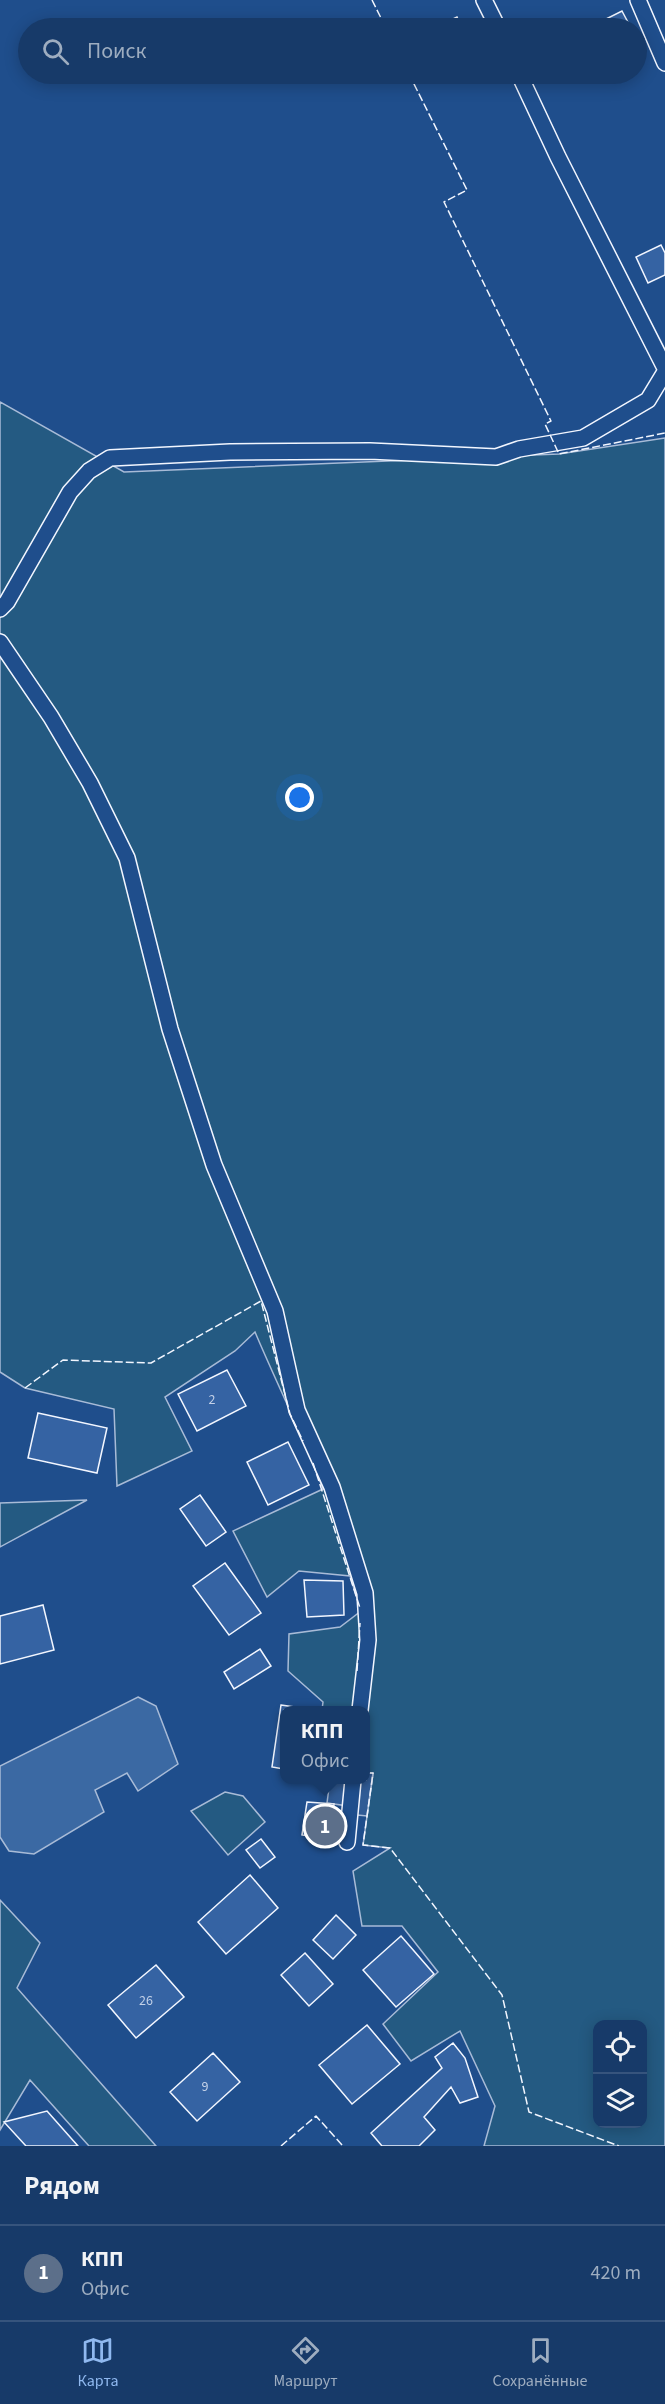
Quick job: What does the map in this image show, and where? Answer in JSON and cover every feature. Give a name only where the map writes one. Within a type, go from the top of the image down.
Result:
[{"type":"street","points":[[484,0],[493,18]]},
{"type":"street","points":[[638,0],[646,18]]},
{"type":"street","points":[[647,21],[665,63]]},
{"type":"street","points":[[0,609],[7,602],[70,492],[89,471],[110,458],[230,452],[370,451],[496,457],[519,449],[583,438],[648,399],[665,370],[524,84]]},
{"type":"street","points":[[0,642],[51,717],[90,783],[127,858],[170,1029],[210,1154],[275,1311],[297,1410],[332,1486],[365,1593],[368,1640],[360,1706]]},
{"type":"street","points":[[347,1842],[353,1784]]},
{"type":"shaded area","points":[[0,402],[124,472],[559,454],[665,438],[665,2146],[484,2146],[495,2106],[460,2031],[411,2061],[383,2024],[438,1972],[402,1926],[362,1926],[353,1871],[390,1848],[363,1845],[373,1774],[370,1774],[370,1706],[322,1706],[323,1702],[288,1671],[289,1634],[340,1627],[361,1611],[350,1576],[299,1571],[267,1597],[233,1531],[323,1489],[255,1332],[235,1351],[165,1397],[192,1451],[117,1486],[114,1409],[25,1388],[0,1372]]},
{"type":"shaded area","points":[[87,1500],[0,1547],[0,1503]]},
{"type":"shaded area","points":[[138,1697],[156,1706],[178,1764],[138,1791],[127,1773],[95,1790],[104,1812],[34,1854],[9,1851],[0,1837],[0,1766]]},
{"type":"shaded area","points":[[370,1773],[373,1773],[367,1816],[347,1814],[348,1806],[327,1803],[329,1784],[370,1784]]},
{"type":"shaded area","points":[[225,1792],[243,1796],[265,1822],[228,1855],[191,1811]]},
{"type":"shaded area","points":[[0,1900],[40,1943],[17,1988],[156,2146],[89,2146],[30,2080],[0,2130]]},
{"type":"building","points":[[622,11],[626,18],[608,18]]},
{"type":"building","points":[[661,245],[665,253],[665,275],[648,283],[636,257]]},
{"type":"building","points":[[227,1370],[246,1406],[197,1431],[178,1394]]},
{"type":"building","points":[[38,1413],[107,1428],[97,1473],[28,1458]]},
{"type":"building","points":[[288,1442],[309,1485],[268,1505],[247,1462]]},
{"type":"building","points":[[200,1495],[226,1532],[206,1546],[180,1509]]},
{"type":"building","points":[[225,1563],[261,1613],[229,1635],[193,1586]]},
{"type":"building","points":[[304,1580],[343,1581],[344,1615],[307,1617]]},
{"type":"building","points":[[43,1605],[54,1650],[0,1664],[0,1616]]},
{"type":"building","points":[[260,1649],[271,1666],[234,1689],[224,1672]]},
{"type":"building","points":[[280,1712],[280,1768],[272,1767]]},
{"type":"building","points":[[307,1802],[334,1804],[333,1816],[347,1817],[344,1842],[302,1835]]},
{"type":"building","points":[[261,1839],[275,1857],[260,1868],[246,1850]]},
{"type":"building","points":[[250,1875],[278,1908],[226,1954],[198,1922]]},
{"type":"building","points":[[336,1915],[356,1935],[333,1959],[313,1940]]},
{"type":"building","points":[[401,1936],[434,1974],[396,2007],[363,1970]]},
{"type":"building","points":[[305,1953],[333,1984],[309,2006],[281,1975]]},
{"type":"building","points":[[156,1965],[184,1997],[136,2038],[108,2005]]},
{"type":"building","points":[[367,2025],[400,2064],[352,2104],[319,2065]]},
{"type":"building","points":[[453,2043],[465,2058],[478,2097],[460,2103],[451,2087],[424,2117],[435,2130],[419,2146],[382,2146],[371,2133],[442,2068],[435,2057]]},
{"type":"building","points":[[213,2053],[240,2082],[197,2121],[170,2092]]},
{"type":"building","points":[[47,2111],[78,2146],[26,2146],[4,2122]]},
{"type":"fence","points":[[372,0],[381,18]]},
{"type":"fence","points":[[414,84],[467,190],[444,202],[551,421],[545,424],[559,454],[665,433]]},
{"type":"fence","points":[[25,1388],[63,1360],[151,1363],[261,1301],[290,1414],[303,1441]]},
{"type":"fence","points":[[313,1463],[360,1608]]},
{"type":"fence","points":[[357,1671],[360,1623]]},
{"type":"fence","points":[[370,1773],[373,1773],[363,1845],[390,1848],[502,1995],[529,2112],[619,2146]]},
{"type":"fence","points":[[281,2146],[316,2116],[343,2146]]},
{"type":"place","name":"КПП","points":[[325,1826]]}]
